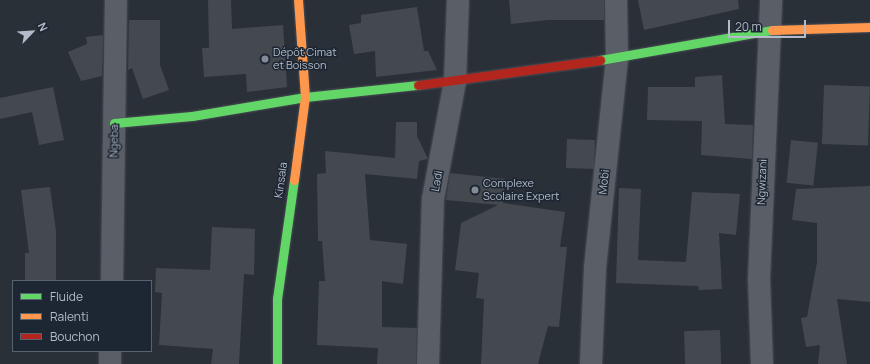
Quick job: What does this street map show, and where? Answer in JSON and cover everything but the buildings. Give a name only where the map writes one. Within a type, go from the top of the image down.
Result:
[{"type":"street","name":"Ngeba","points":[[112,280],[116,0]]},
{"type":"street","name":"Kinsala","points":[[277,364],[277,299],[305,97],[298,0]]},
{"type":"street","name":"Ladi","points":[[428,364],[433,200],[455,81],[458,0]]},
{"type":"street","name":"Mobi","points":[[591,364],[595,268],[617,58],[616,0]]},
{"type":"street","name":"Ngwizani","points":[[762,364],[759,271],[771,30],[771,0]]},
{"type":"street","points":[[114,123],[192,116],[305,97],[455,81],[617,58],[771,30],[870,27]]},
{"type":"street","points":[[110,352],[110,364]]},
{"type":"traffic: fast","points":[[600,60],[772,30]]},
{"type":"traffic: fast","points":[[114,123],[192,116],[305,97],[418,85]]},
{"type":"traffic: fast","points":[[277,364],[277,299],[294,180]]},
{"type":"traffic: slow","points":[[294,180],[305,97],[298,0]]},
{"type":"traffic: slow","points":[[772,30],[870,27]]},
{"type":"traffic: jam","points":[[418,85],[600,60]]},
{"type":"place","name":"Dépôt Cimat et Boisson","points":[[265,59]]},
{"type":"place","name":"Complexe Scolaire Expert","points":[[475,190]]}]
